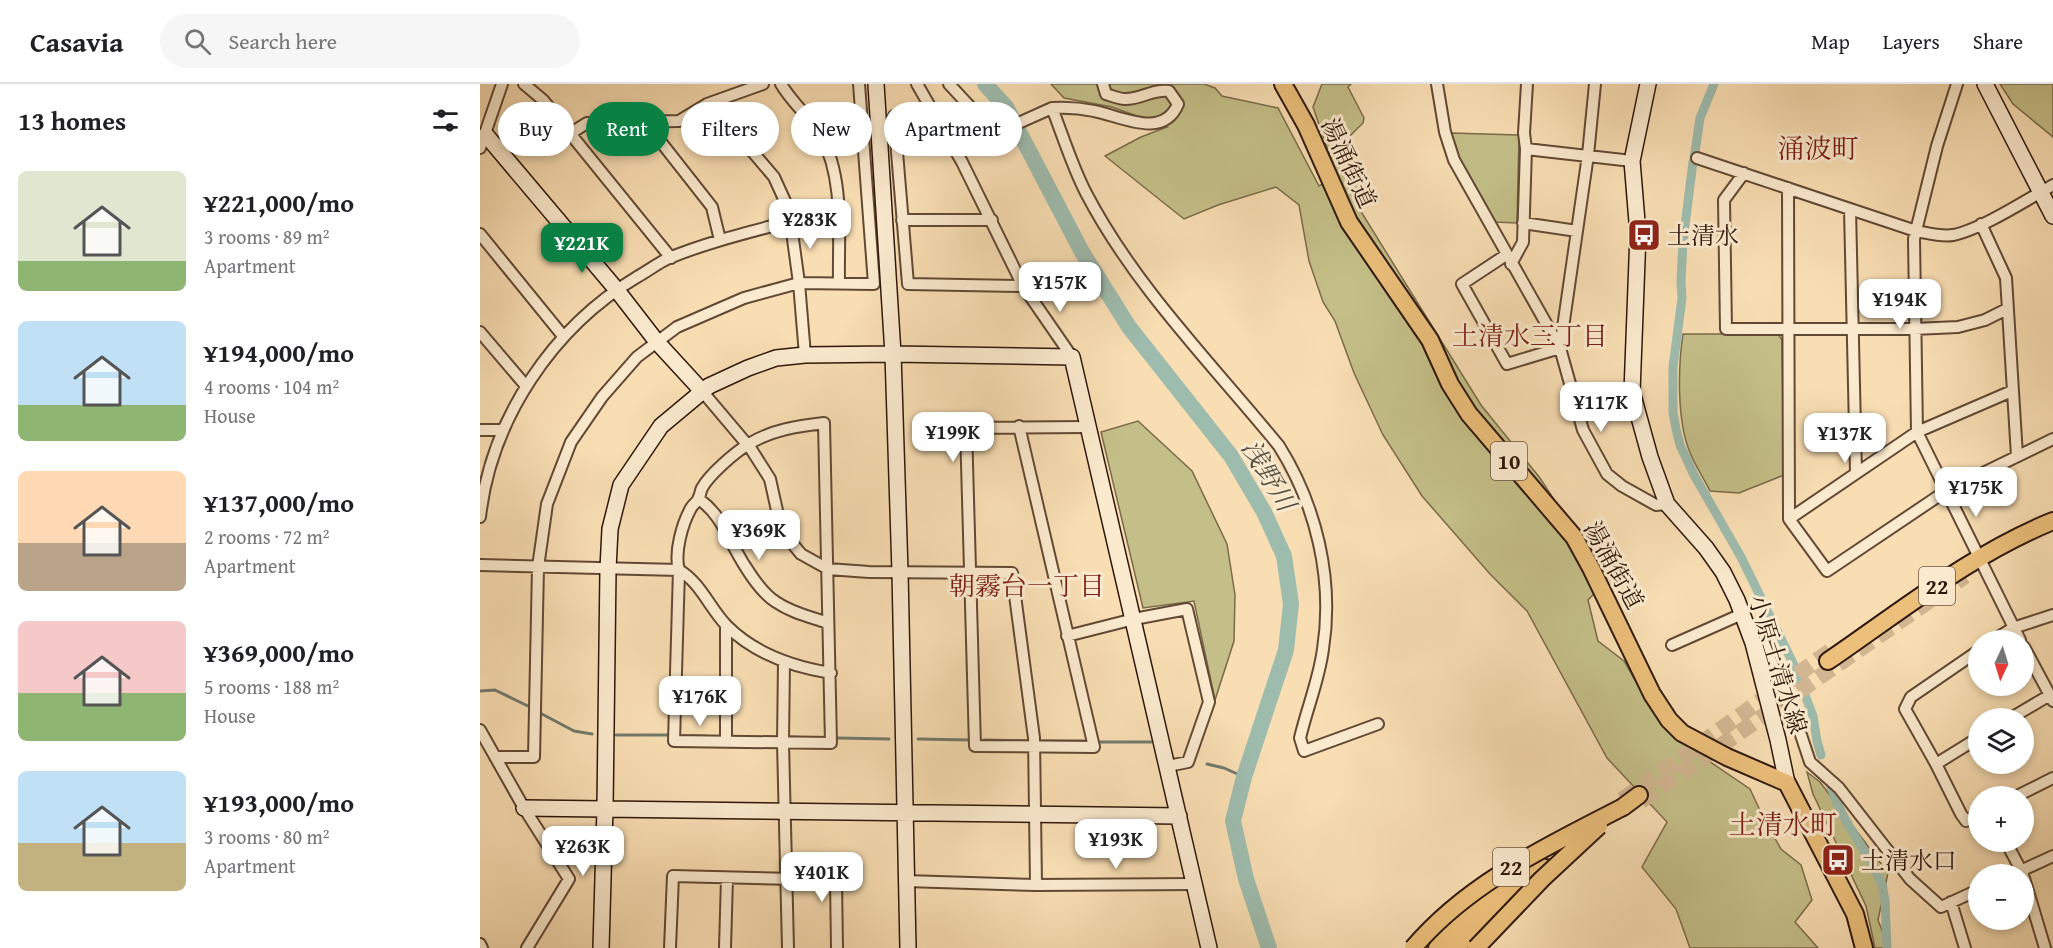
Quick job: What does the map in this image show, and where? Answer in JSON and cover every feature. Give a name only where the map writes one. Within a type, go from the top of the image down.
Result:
[{"type":"main road","name":"湯涌街道","points":[[1283,84],[1306,125],[1349,222],[1430,340],[1450,384],[1469,414],[1574,537],[1652,694],[1669,720],[1682,733],[1727,757],[1787,783]]},
{"type":"main road","name":"22","points":[[1828,661],[1980,558],[2013,539],[2053,522]]},
{"type":"main road","points":[[1787,783],[1855,914],[1864,948]]},
{"type":"main road","name":"22","points":[[1476,948],[1542,879],[1639,795]]},
{"type":"main road","name":"22","points":[[1413,948],[1452,908],[1491,879],[1623,807]]},
{"type":"main road","name":"22","points":[[1437,948],[1466,916],[1511,878],[1600,823],[1520,888],[1456,948]]},
{"type":"street","points":[[502,84],[483,142],[616,290],[657,342],[747,444],[770,479],[778,515],[787,537],[801,554],[828,569],[1011,573],[1035,747],[1036,885]]},
{"type":"street","points":[[524,84],[545,102]]},
{"type":"street","points":[[713,102],[763,84]]},
{"type":"street","points":[[781,84],[820,135],[831,158],[837,203],[839,283]]},
{"type":"street","points":[[495,757],[534,757],[538,567],[547,504],[571,442],[602,397],[637,357],[677,327],[744,298],[799,283],[874,284],[859,84]]},
{"type":"street","points":[[876,84],[893,354],[908,948]]},
{"type":"street","points":[[916,84],[928,102]]},
{"type":"street","points":[[949,84],[966,102]]},
{"type":"street","points":[[1022,121],[1047,110],[1068,107],[1096,111],[1131,122],[1164,121],[1175,113],[1178,104],[1169,91],[1156,89],[1145,95],[1124,99],[1106,94],[1103,84]]},
{"type":"street","points":[[1437,84],[1445,132],[1454,160],[1560,348],[1583,430],[1607,474],[1622,486],[1656,504],[1667,504]]},
{"type":"street","points":[[1527,84],[1522,242],[1509,260],[1462,284],[1507,364],[1560,348]]},
{"type":"street","points":[[1560,348],[1596,84]]},
{"type":"street","name":"小原土清水線","points":[[1648,84],[1632,161],[1638,234],[1632,392],[1650,457],[1667,504],[1706,548],[1723,572],[1737,600],[1753,643],[1787,783]]},
{"type":"street","points":[[1957,84],[1937,146],[1914,239],[1917,432],[2013,628]]},
{"type":"street","points":[[1985,84],[2047,188],[2053,216]]},
{"type":"street","points":[[1047,110],[1086,192],[1115,243],[1149,290],[1279,446],[1293,468],[1303,491],[1318,542],[1328,605],[1323,650],[1300,738],[1304,751],[1378,724]]},
{"type":"street","points":[[574,137],[671,258]]},
{"type":"street","points":[[1526,149],[1632,161]]},
{"type":"street","points":[[669,152],[712,207],[720,240]]},
{"type":"street","points":[[756,156],[774,177],[792,221],[805,355]]},
{"type":"street","points":[[897,156],[908,284],[1023,286]]},
{"type":"street","points":[[959,156],[1023,286],[1072,357],[1209,948]]},
{"type":"street","points":[[1697,158],[1916,231],[1936,235],[1953,235],[1981,224],[2047,188]]},
{"type":"street","points":[[1744,173],[1724,200],[1726,329],[1959,327],[1985,320],[2007,309]]},
{"type":"street","points":[[1788,188],[1789,519],[1827,571],[1946,490],[2053,439]]},
{"type":"street","points":[[1851,209],[1856,473]]},
{"type":"street","points":[[902,220],[992,220]]},
{"type":"street","points":[[480,517],[503,430],[526,386],[563,336],[616,290],[671,258],[720,240],[792,221]]},
{"type":"street","points":[[1523,224],[1577,231]]},
{"type":"street","points":[[1981,224],[2006,278],[2017,456]]},
{"type":"street","points":[[480,234],[563,336]]},
{"type":"street","points":[[480,332],[526,386]]},
{"type":"street","points":[[601,948],[610,530],[621,485],[661,426],[702,391],[748,368],[776,358],[805,355],[893,354],[1072,357]]},
{"type":"street","points":[[1789,519],[1917,432],[2012,392]]},
{"type":"street","points":[[824,423],[831,743],[674,741],[679,570],[677,561],[682,533],[691,507],[699,499],[701,489],[747,444],[795,426],[824,423]]},
{"type":"street","points":[[1018,426],[1094,747],[975,746],[966,428],[1018,426],[1089,427]]},
{"type":"street","points":[[480,430],[503,430]]},
{"type":"street","points":[[699,499],[712,509],[751,575],[775,602],[802,615],[828,623]]},
{"type":"street","points":[[480,565],[679,570],[690,576],[726,626],[751,645],[804,669],[831,673]]},
{"type":"street","points":[[1067,636],[1134,619],[1187,609],[1209,702],[1188,762],[1168,766]]},
{"type":"street","points":[[1672,645],[1742,614]]},
{"type":"street","points":[[2010,630],[2053,615]]},
{"type":"street","points":[[726,626],[726,742]]},
{"type":"street","points":[[1753,643],[1764,643],[1810,762],[1839,788],[1910,879],[1941,907],[1968,894]]},
{"type":"street","points":[[1968,658],[1911,697],[1905,709],[1966,820],[1968,819]]},
{"type":"street","points":[[784,661],[783,743],[788,948]]},
{"type":"street","points":[[2031,708],[2051,698],[2034,666]]},
{"type":"street","points":[[480,730],[524,808],[569,879],[527,948]]},
{"type":"street","points":[[1936,764],[1968,744]]},
{"type":"street","points":[[2034,787],[2053,778]]},
{"type":"street","points":[[524,808],[1179,816]]},
{"type":"street","points":[[2034,866],[2053,856]]},
{"type":"street","points":[[670,948],[673,876],[836,880],[837,948]]},
{"type":"street","points":[[725,948],[727,878]]},
{"type":"street","points":[[906,881],[1036,885],[1195,884]]},
{"type":"street","points":[[1951,902],[1965,948]]},
{"type":"street","points":[[2034,915],[2045,948]]},
{"type":"shaded area","points":[[1051,84],[1204,84],[1215,88],[1222,96],[1278,108],[1319,186],[1337,177],[1313,107],[1322,84],[1351,84],[1348,87],[1364,118],[1363,123],[1347,139],[1369,184],[1360,210],[1481,405],[1540,478],[1607,581],[1588,600],[1598,641],[1624,661],[1655,715],[1675,738],[1750,789],[1781,849],[1801,865],[1812,900],[1795,922],[1818,948],[1690,948],[1676,909],[1642,867],[1667,822],[1607,758],[1527,611],[1490,574],[1422,496],[1383,435],[1354,373],[1335,321],[1323,302],[1309,261],[1299,205],[1276,187],[1218,205],[1184,219],[1105,156],[1141,137],[1167,127],[1112,107],[1064,98]]},
{"type":"shaded area","points":[[2000,84],[2053,84],[2053,137],[2013,104]]},
{"type":"shaded area","points":[[1451,133],[1519,135],[1517,223],[1494,222],[1458,156]]},
{"type":"shaded area","points":[[1683,334],[1778,334],[1782,340],[1784,475],[1739,493],[1710,491],[1691,455],[1682,423],[1680,362]]},
{"type":"shaded area","points":[[1138,421],[1192,471],[1227,544],[1235,595],[1234,641],[1215,700],[1194,601],[1143,608],[1101,432]]},
{"type":"shaded area","points":[[1807,772],[1820,782],[1888,873],[1878,920],[1889,948],[1875,948],[1866,906],[1813,794]]},
{"type":"waterway","name":"浅野川","points":[[985,84],[1006,107],[1082,252],[1129,327],[1231,456],[1264,512],[1284,556],[1291,604],[1286,650],[1244,777],[1233,821],[1246,879],[1269,948]]},
{"type":"waterway","points":[[1694,159],[1700,118],[1714,84]]},
{"type":"waterway","points":[[1693,162],[1683,241],[1682,298],[1673,367],[1673,412],[1676,429],[1680,445],[1694,475],[1741,557],[1793,663],[1813,716],[1821,755]]},
{"type":"waterway","points":[[480,691],[495,690],[530,707]]},
{"type":"waterway","points":[[540,713],[574,731],[592,734]]},
{"type":"waterway","points":[[616,735],[669,735]]},
{"type":"waterway","points":[[683,736],[705,736]]},
{"type":"waterway","points":[[790,737],[812,738]]},
{"type":"waterway","points":[[837,738],[889,739]]},
{"type":"waterway","points":[[918,739],[970,740]]},
{"type":"waterway","points":[[984,740],[1026,741]]},
{"type":"waterway","points":[[1043,741],[1084,741]]},
{"type":"waterway","points":[[1099,742],[1151,742]]},
{"type":"waterway","points":[[1207,764],[1224,768],[1244,777]]},
{"type":"waterway","points":[[1831,787],[1842,813],[1883,887]]},
{"type":"waterway","points":[[1883,890],[1887,948]]},
{"type":"tunnel","points":[[1641,801],[1965,576]]},
{"type":"tunnel","points":[[1622,800],[1837,646]]},
{"type":"place","name":"土清水","points":[[1644,235]]},
{"type":"place","name":"土清水口","points":[[1838,860]]},
{"type":"district","name":"涌波町","points":[[1818,148]]},
{"type":"district","name":"土清水三丁目","points":[[1530,335]]},
{"type":"district","name":"朝霧台一丁目","points":[[1027,585]]},
{"type":"district","name":"土清水町","points":[[1783,824]]}]
